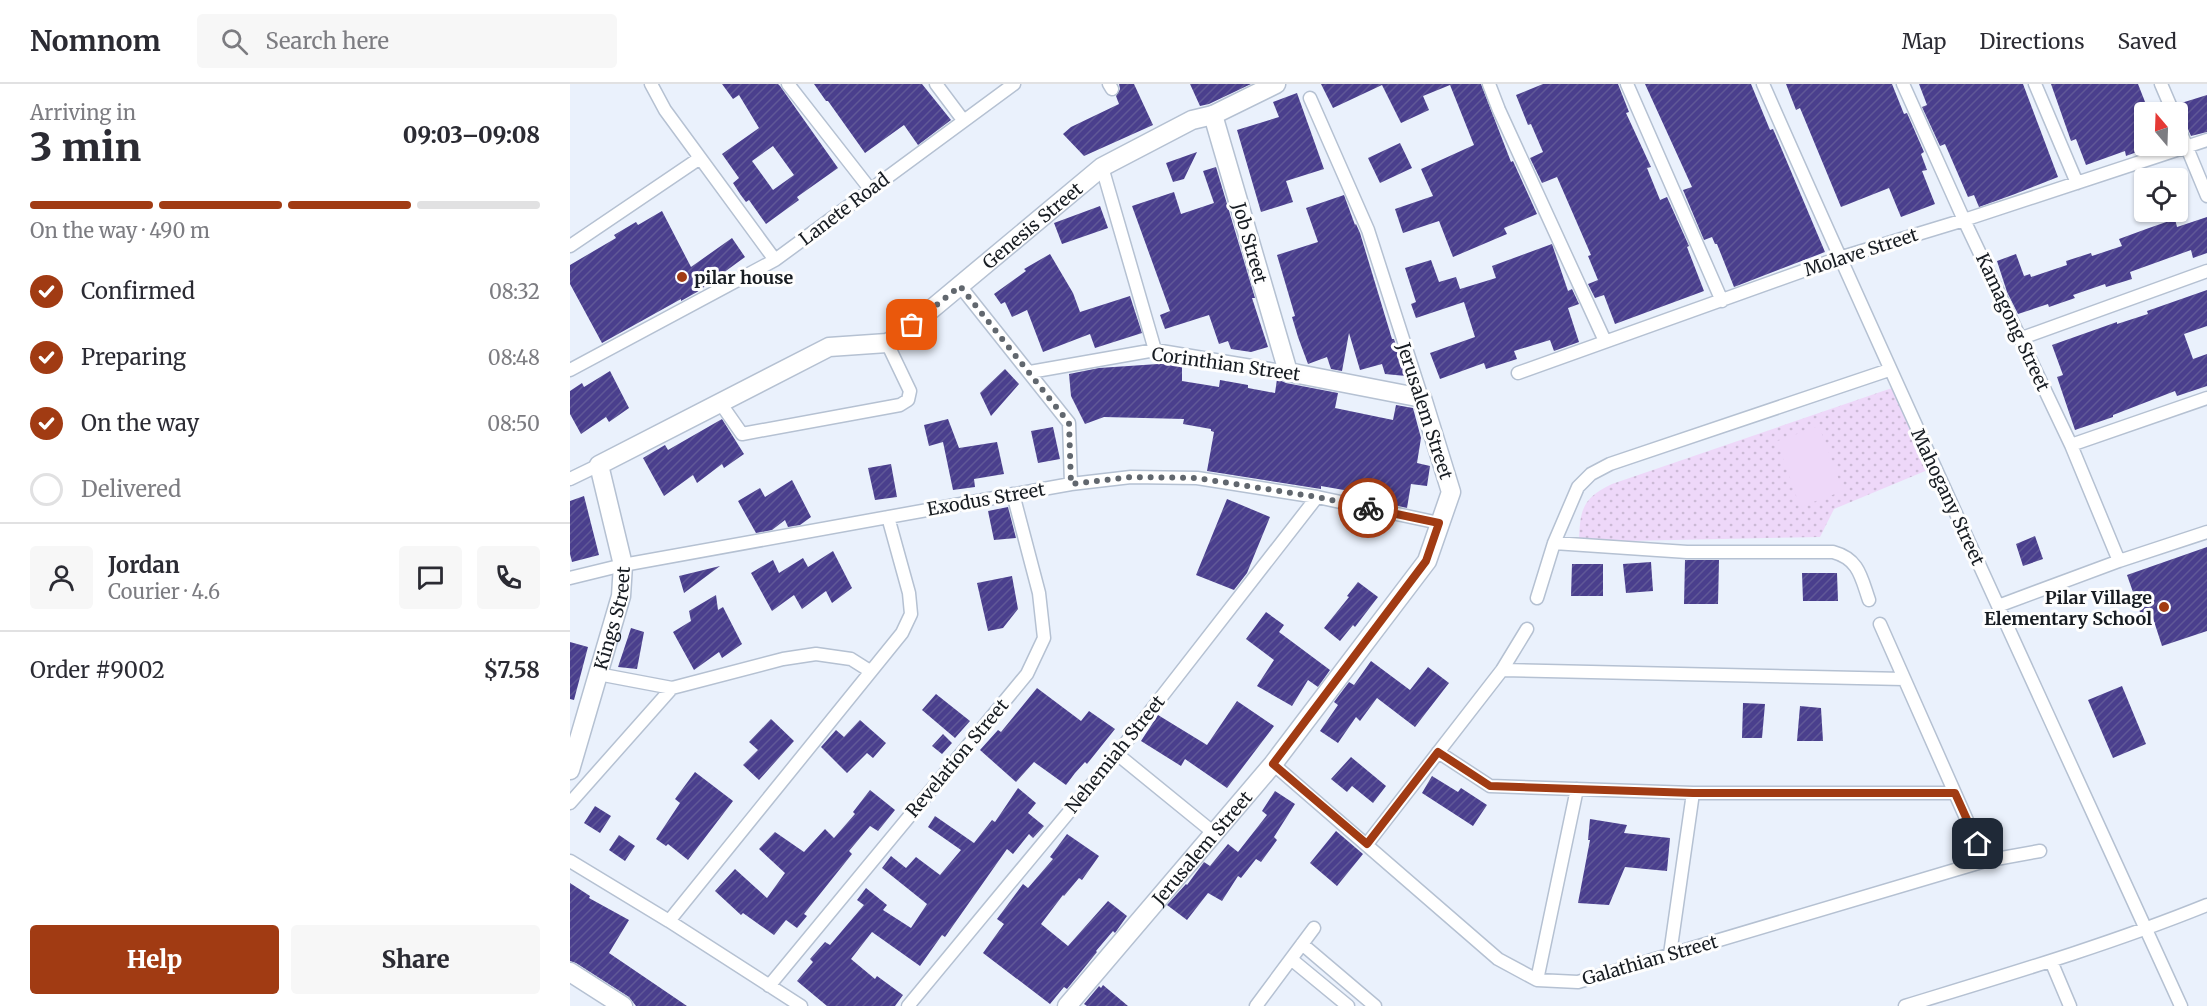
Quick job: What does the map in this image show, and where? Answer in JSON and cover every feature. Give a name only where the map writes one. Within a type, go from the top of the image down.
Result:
[{"type":"street","points":[[651,84],[665,110],[775,260]]},
{"type":"street","points":[[788,84],[870,189]]},
{"type":"street","points":[[936,84],[963,120]]},
{"type":"street","name":"Lanete Road","points":[[570,370],[775,260],[1014,84]]},
{"type":"street","name":"Genesis Street","points":[[887,343],[897,338],[1102,167],[1192,120],[1213,115],[1276,84]]},
{"type":"street","points":[[1489,84],[1605,341]]},
{"type":"street","points":[[1627,84],[1722,301]]},
{"type":"street","name":"Mahogany Street","points":[[1763,84],[1889,370],[2181,1006]]},
{"type":"street","name":"Kamagong Street","points":[[1903,84],[1964,220],[2022,338],[2071,446],[2119,561]]},
{"type":"street","points":[[2035,84],[2077,183]]},
{"type":"street","points":[[2161,84],[2168,102]]},
{"type":"street","name":"Jerusalem Street","points":[[1067,1006],[1273,764],[1426,561],[1451,492],[1368,230],[1310,98]]},
{"type":"street","name":"Job Street","points":[[1213,115],[1288,372]]},
{"type":"street","name":"Molave Street","points":[[2188,147],[2207,140]]},
{"type":"street","points":[[2188,149],[2207,196]]},
{"type":"street","name":"Molave Street","points":[[1518,373],[1839,258],[2160,156]]},
{"type":"street","points":[[570,246],[700,158]]},
{"type":"street","points":[[1102,167],[1155,350]]},
{"type":"street","points":[[2022,338],[2207,271]]},
{"type":"street","points":[[960,286],[1069,423],[1071,484]]},
{"type":"street","points":[[570,479],[829,347],[887,343],[910,391],[908,400],[900,405],[742,434],[721,404]]},
{"type":"street","name":"Corinthian Street","points":[[1030,372],[1155,350],[1288,372],[1422,399]]},
{"type":"street","points":[[1537,598],[1554,543],[1578,487],[1591,474],[1610,464],[1889,370]]},
{"type":"street","points":[[2071,446],[2207,398]]},
{"type":"street","name":"Kings Street","points":[[570,770],[621,596],[623,565],[599,465]]},
{"type":"street","name":"Exodus Street","points":[[570,578],[623,565],[1071,484],[1131,477],[1197,478],[1317,497],[1439,523]]},
{"type":"street","name":"Revelation Street","points":[[769,986],[1027,674],[1044,638],[1039,593],[1014,495]]},
{"type":"street","name":"Nehemiah Street","points":[[908,1006],[1117,754],[1317,497]]},
{"type":"street","points":[[669,921],[902,633],[911,614],[909,593],[888,517]]},
{"type":"street","points":[[1998,606],[2119,561],[2207,532]]},
{"type":"street","points":[[1554,543],[1687,552],[1833,552],[1845,555],[1857,567],[1869,600]]},
{"type":"street","points":[[1880,624],[1985,861]]},
{"type":"street","points":[[1367,844],[1503,670],[1527,629]]},
{"type":"street","points":[[598,674],[672,688],[783,659],[816,654],[851,659],[870,671]]},
{"type":"street","points":[[1503,670],[1904,679]]},
{"type":"street","points":[[570,803],[672,688]]},
{"type":"street","points":[[1438,752],[1490,786],[1693,793],[1955,793]]},
{"type":"street","points":[[1117,754],[1214,833]]},
{"type":"street","name":"Galathian Street","points":[[1273,764],[1498,959],[1537,980],[1578,982],[1985,861],[2040,851]]},
{"type":"street","points":[[1537,980],[1577,789]]},
{"type":"street","points":[[1671,954],[1693,793]]},
{"type":"street","points":[[570,861],[669,921],[801,1006]]},
{"type":"street","points":[[1905,1006],[2146,930],[2207,905]]},
{"type":"street","points":[[1256,1006],[1314,928]]},
{"type":"street","points":[[1302,944],[1375,1006]]},
{"type":"street","points":[[1291,959],[1348,1006]]},
{"type":"street","points":[[2051,961],[2070,1006]]},
{"type":"street","points":[[570,972],[623,1006]]},
{"type":"shaded area","points":[[1892,388],[1930,469],[1834,509],[1820,537],[1579,542],[1580,521],[1585,506],[1594,494],[1612,484]]},
{"type":"shaded area","points":[[1819,426],[1843,491],[1800,507],[1777,441]]},
{"type":"building","points":[[722,84],[778,84],[838,168],[797,197],[799,200],[766,224],[749,200],[746,202],[733,183],[739,178],[722,154],[759,128],[739,95],[733,99]],"holes":[[[773,146],[794,175],[773,190],[752,161]]]},
{"type":"building","points":[[814,84],[922,84],[951,120],[918,145],[904,125],[865,153]]},
{"type":"building","points":[[1119,84],[1134,84],[1153,125],[1084,156],[1063,134],[1071,127],[1119,104],[1116,96],[1120,89]]},
{"type":"building","points":[[1190,84],[1251,84],[1200,106]]},
{"type":"building","points":[[1321,84],[1481,84],[1511,162],[1513,161],[1537,214],[1504,228],[1507,234],[1453,257],[1439,221],[1403,233],[1395,209],[1433,196],[1421,169],[1474,145],[1450,85],[1423,96],[1429,110],[1401,123],[1382,85],[1333,108]]},
{"type":"building","points":[[1543,84],[1618,84],[1629,112],[1626,113],[1651,167],[1647,168],[1660,200],[1667,197],[1689,246],[1687,247],[1704,291],[1615,324],[1604,295],[1595,298],[1588,284],[1598,280],[1588,256],[1591,255],[1557,177],[1542,183],[1530,158],[1543,152],[1531,124],[1528,125],[1516,95]]},
{"type":"building","points":[[1645,84],[1751,84],[1770,130],[1773,129],[1825,252],[1734,287],[1717,244],[1712,237],[1704,240],[1683,190],[1692,187]]},
{"type":"building","points":[[1786,84],[1892,84],[1904,114],[1907,113],[1924,152],[1921,154],[1927,170],[1922,171],[1935,204],[1901,217],[1889,188],[1841,207],[1800,108],[1796,110]]},
{"type":"building","points":[[1919,84],[2023,84],[2058,177],[1979,207],[1974,195],[1968,197],[1945,144],[1940,146],[1922,107],[1927,105]]},
{"type":"building","points":[[2051,84],[2138,84],[2145,102],[2134,102],[2134,153],[2126,156],[2125,151],[2086,165],[2076,139],[2071,141]]},
{"type":"building","points":[[1297,93],[1324,169],[1286,181],[1293,202],[1261,212],[1237,130],[1279,117],[1273,102]]},
{"type":"building","points":[[2207,95],[2207,132],[2191,136],[2188,129],[2188,102],[2184,102]]},
{"type":"building","points":[[1400,143],[1412,168],[1380,183],[1368,158]]},
{"type":"building","points":[[1197,152],[1184,179],[1173,182],[1166,163]]},
{"type":"building","points":[[1216,167],[1268,347],[1251,352],[1231,349],[1228,341],[1219,344],[1209,315],[1165,329],[1160,315],[1170,311],[1132,206],[1174,192],[1181,214],[1214,203],[1203,171]]},
{"type":"building","points":[[1344,195],[1360,233],[1392,339],[1394,339],[1406,376],[1385,374],[1382,364],[1360,370],[1349,333],[1342,371],[1331,369],[1327,357],[1308,364],[1298,337],[1292,317],[1295,316],[1277,255],[1318,242],[1306,208]]},
{"type":"building","points":[[1100,206],[1108,228],[1062,244],[1054,223]]},
{"type":"building","points":[[662,211],[691,267],[732,238],[745,257],[697,292],[602,343],[570,284],[570,265],[616,238],[614,235],[636,222],[638,225]]},
{"type":"building","points":[[2207,217],[2207,253],[2193,258],[2191,250],[2130,272],[2132,279],[2106,287],[2105,284],[2073,295],[2075,298],[2049,307],[2048,304],[2018,314],[2007,292],[1997,261],[2016,254],[2024,276],[2030,274],[2031,277],[2067,265],[2066,261],[2091,253],[2092,256],[2122,246],[2119,239],[2167,222],[2176,222],[2177,227]]},
{"type":"building","points":[[1552,244],[1568,291],[1572,289],[1579,304],[1568,308],[1579,342],[1554,351],[1550,340],[1514,351],[1517,359],[1486,369],[1484,363],[1440,379],[1430,353],[1475,337],[1464,302],[1416,318],[1411,304],[1416,302],[1405,268],[1431,260],[1439,282],[1456,277],[1460,289],[1496,278],[1492,266]]},
{"type":"building","points":[[1050,254],[1073,293],[1080,312],[1130,296],[1142,333],[1095,348],[1090,334],[1043,352],[1027,310],[1012,317],[1005,302],[1001,304],[994,294],[1026,271],[1024,269]]},
{"type":"building","points":[[2207,290],[2207,326],[2184,334],[2193,359],[2207,354],[2207,386],[2177,396],[2175,391],[2075,430],[2057,377],[2063,375],[2052,345],[2117,322],[2117,324],[2148,314],[2147,311]]},
{"type":"building","points":[[1182,364],[1182,381],[1219,387],[1220,380],[1275,393],[1277,379],[1286,383],[1338,393],[1335,408],[1393,420],[1396,405],[1413,408],[1421,438],[1417,463],[1430,466],[1427,486],[1411,484],[1407,508],[1377,501],[1378,496],[1207,471],[1214,432],[1211,429],[1183,424],[1184,419],[1104,417],[1085,424],[1071,396],[1069,374],[1099,368]]},
{"type":"building","points":[[1005,369],[1019,384],[991,416],[980,393]]},
{"type":"building","points":[[610,371],[629,408],[609,422],[606,417],[581,434],[570,414],[570,391],[582,383],[584,387]]},
{"type":"building","points":[[722,419],[744,454],[724,468],[722,464],[697,483],[693,475],[664,496],[643,458],[665,445],[668,450]]},
{"type":"building","points":[[948,419],[959,448],[997,442],[1004,474],[974,479],[975,487],[953,490],[943,442],[929,446],[924,425]]},
{"type":"building","points":[[1053,427],[1060,459],[1038,463],[1031,431]]},
{"type":"building","points":[[891,464],[897,497],[875,500],[868,468]]},
{"type":"building","points":[[792,480],[811,517],[800,525],[788,527],[785,520],[772,530],[756,533],[738,501],[760,488],[765,497]]},
{"type":"building","points":[[584,496],[599,555],[572,562],[570,501]]},
{"type":"building","points":[[1227,499],[1270,517],[1247,573],[1234,590],[1196,575]]},
{"type":"building","points":[[1008,507],[1016,538],[994,540],[988,511]]},
{"type":"building","points":[[2035,536],[2043,559],[2023,566],[2016,544]]},
{"type":"building","name":"Pilar Village Elementary School","points":[[2207,547],[2207,631],[2162,646],[2151,612],[2141,615],[2127,575]]},
{"type":"building","points":[[833,551],[852,588],[832,603],[826,591],[802,609],[794,595],[772,611],[751,573],[773,560],[779,573],[803,558],[808,567]]},
{"type":"building","points":[[1685,560],[1719,560],[1718,604],[1684,604]]},
{"type":"building","points":[[1651,562],[1653,591],[1626,593],[1623,564]]},
{"type":"building","points":[[1572,564],[1603,564],[1603,596],[1571,596]]},
{"type":"building","points":[[720,566],[684,593],[679,576]]},
{"type":"building","points":[[1802,573],[1837,573],[1838,601],[1803,601]]},
{"type":"building","points":[[1012,576],[1018,609],[1003,628],[988,631],[977,583]]},
{"type":"building","points":[[1358,582],[1378,597],[1355,627],[1353,625],[1340,641],[1324,628]]},
{"type":"building","points":[[716,595],[718,610],[723,607],[742,644],[722,658],[719,652],[694,670],[673,632],[691,621],[689,611]]},
{"type":"building","points":[[1266,612],[1284,625],[1279,632],[1330,670],[1318,687],[1308,680],[1292,706],[1257,686],[1274,660],[1246,639]]},
{"type":"building","points":[[631,628],[644,632],[637,669],[618,667]]},
{"type":"building","points":[[570,642],[588,647],[574,700],[570,699]]},
{"type":"building","points":[[1371,661],[1410,690],[1428,667],[1449,683],[1415,727],[1377,698],[1360,721],[1356,717],[1338,743],[1320,731],[1338,705],[1334,702],[1349,682],[1354,685]]},
{"type":"building","points":[[2122,686],[2146,744],[2113,758],[2088,700]]},
{"type":"building","points":[[1037,688],[1081,721],[1089,711],[1115,729],[1087,764],[1085,762],[1066,785],[1034,762],[1016,782],[980,750],[998,730],[1001,732]]},
{"type":"building","points":[[936,694],[970,721],[955,738],[922,710]]},
{"type":"building","points":[[1237,701],[1274,726],[1227,788],[1185,759],[1181,766],[1141,741],[1158,715],[1207,745]]},
{"type":"building","points":[[1743,703],[1765,704],[1762,738],[1742,738]]},
{"type":"building","points":[[1800,706],[1821,708],[1823,741],[1797,741]]},
{"type":"building","points":[[771,719],[794,741],[759,780],[743,765],[758,750],[749,742]]},
{"type":"building","points":[[860,720],[886,743],[873,758],[867,753],[847,773],[821,747],[836,730],[844,737]]},
{"type":"building","points":[[943,734],[952,743],[942,754],[932,746]]},
{"type":"building","points":[[1351,757],[1386,786],[1373,803],[1352,786],[1347,792],[1331,779]]},
{"type":"building","points":[[695,772],[733,801],[688,860],[668,844],[666,846],[656,839],[680,803],[675,799]]},
{"type":"building","points":[[1432,776],[1458,792],[1461,788],[1487,805],[1473,826],[1422,793]]},
{"type":"building","points":[[1018,788],[1036,803],[1028,813],[1044,826],[1033,838],[1029,834],[1013,854],[1007,849],[945,937],[942,935],[920,966],[872,932],[851,959],[875,979],[877,976],[903,995],[895,1006],[827,1006],[797,981],[813,962],[810,959],[825,942],[830,945],[864,905],[857,900],[866,888],[887,905],[883,910],[911,928],[927,904],[882,868],[891,856],[906,868],[916,857],[940,875],[961,850],[928,827],[935,816],[974,843],[992,820],[995,822]]},
{"type":"building","points":[[870,790],[895,810],[878,831],[870,826],[849,851],[852,854],[804,914],[807,916],[797,928],[786,920],[774,935],[743,913],[741,915],[715,891],[735,869],[767,898],[785,873],[759,849],[775,832],[804,852],[825,829],[834,838],[855,814],[853,812]]},
{"type":"building","points":[[1275,791],[1295,804],[1274,837],[1277,840],[1261,862],[1256,859],[1241,878],[1238,876],[1222,901],[1208,893],[1187,920],[1167,905],[1187,885],[1204,862],[1210,866],[1228,844],[1238,852],[1267,815],[1262,811]]},
{"type":"building","points":[[595,806],[611,816],[600,833],[584,823]]},
{"type":"building","points":[[1590,819],[1627,825],[1624,833],[1670,838],[1667,871],[1625,867],[1609,905],[1578,903],[1590,840],[1588,840]]},
{"type":"building","points":[[1336,831],[1363,854],[1337,886],[1310,863]]},
{"type":"building","points":[[1067,834],[1099,856],[1082,880],[1079,878],[1063,895],[1041,924],[1068,946],[1108,901],[1127,916],[1067,989],[1064,987],[1050,1004],[983,953],[1004,924],[997,919],[1023,884],[1028,888],[1053,859],[1050,857]]},
{"type":"building","points":[[619,835],[635,846],[625,861],[609,850]]},
{"type":"building","points":[[570,883],[590,896],[589,898],[629,920],[609,953],[687,1006],[636,1006],[629,997],[570,961]]},
{"type":"building","points":[[1103,985],[1128,1006],[1087,1006],[1084,1004],[1099,986],[1101,988]]},
{"type":"way so far","points":[[912,325],[960,286],[1069,423],[1071,484],[1131,477],[1197,478],[1317,497],[1368,508]]},
{"type":"place","name":"pilar house","points":[[682,277]]},
{"type":"place","name":"Pilar Village Elementary School","points":[[2164,607]]},
{"type":"route","points":[[1368,508],[1439,523],[1426,561],[1273,764],[1367,844],[1438,752],[1490,786],[1693,793],[1955,793],[1978,844]]}]
